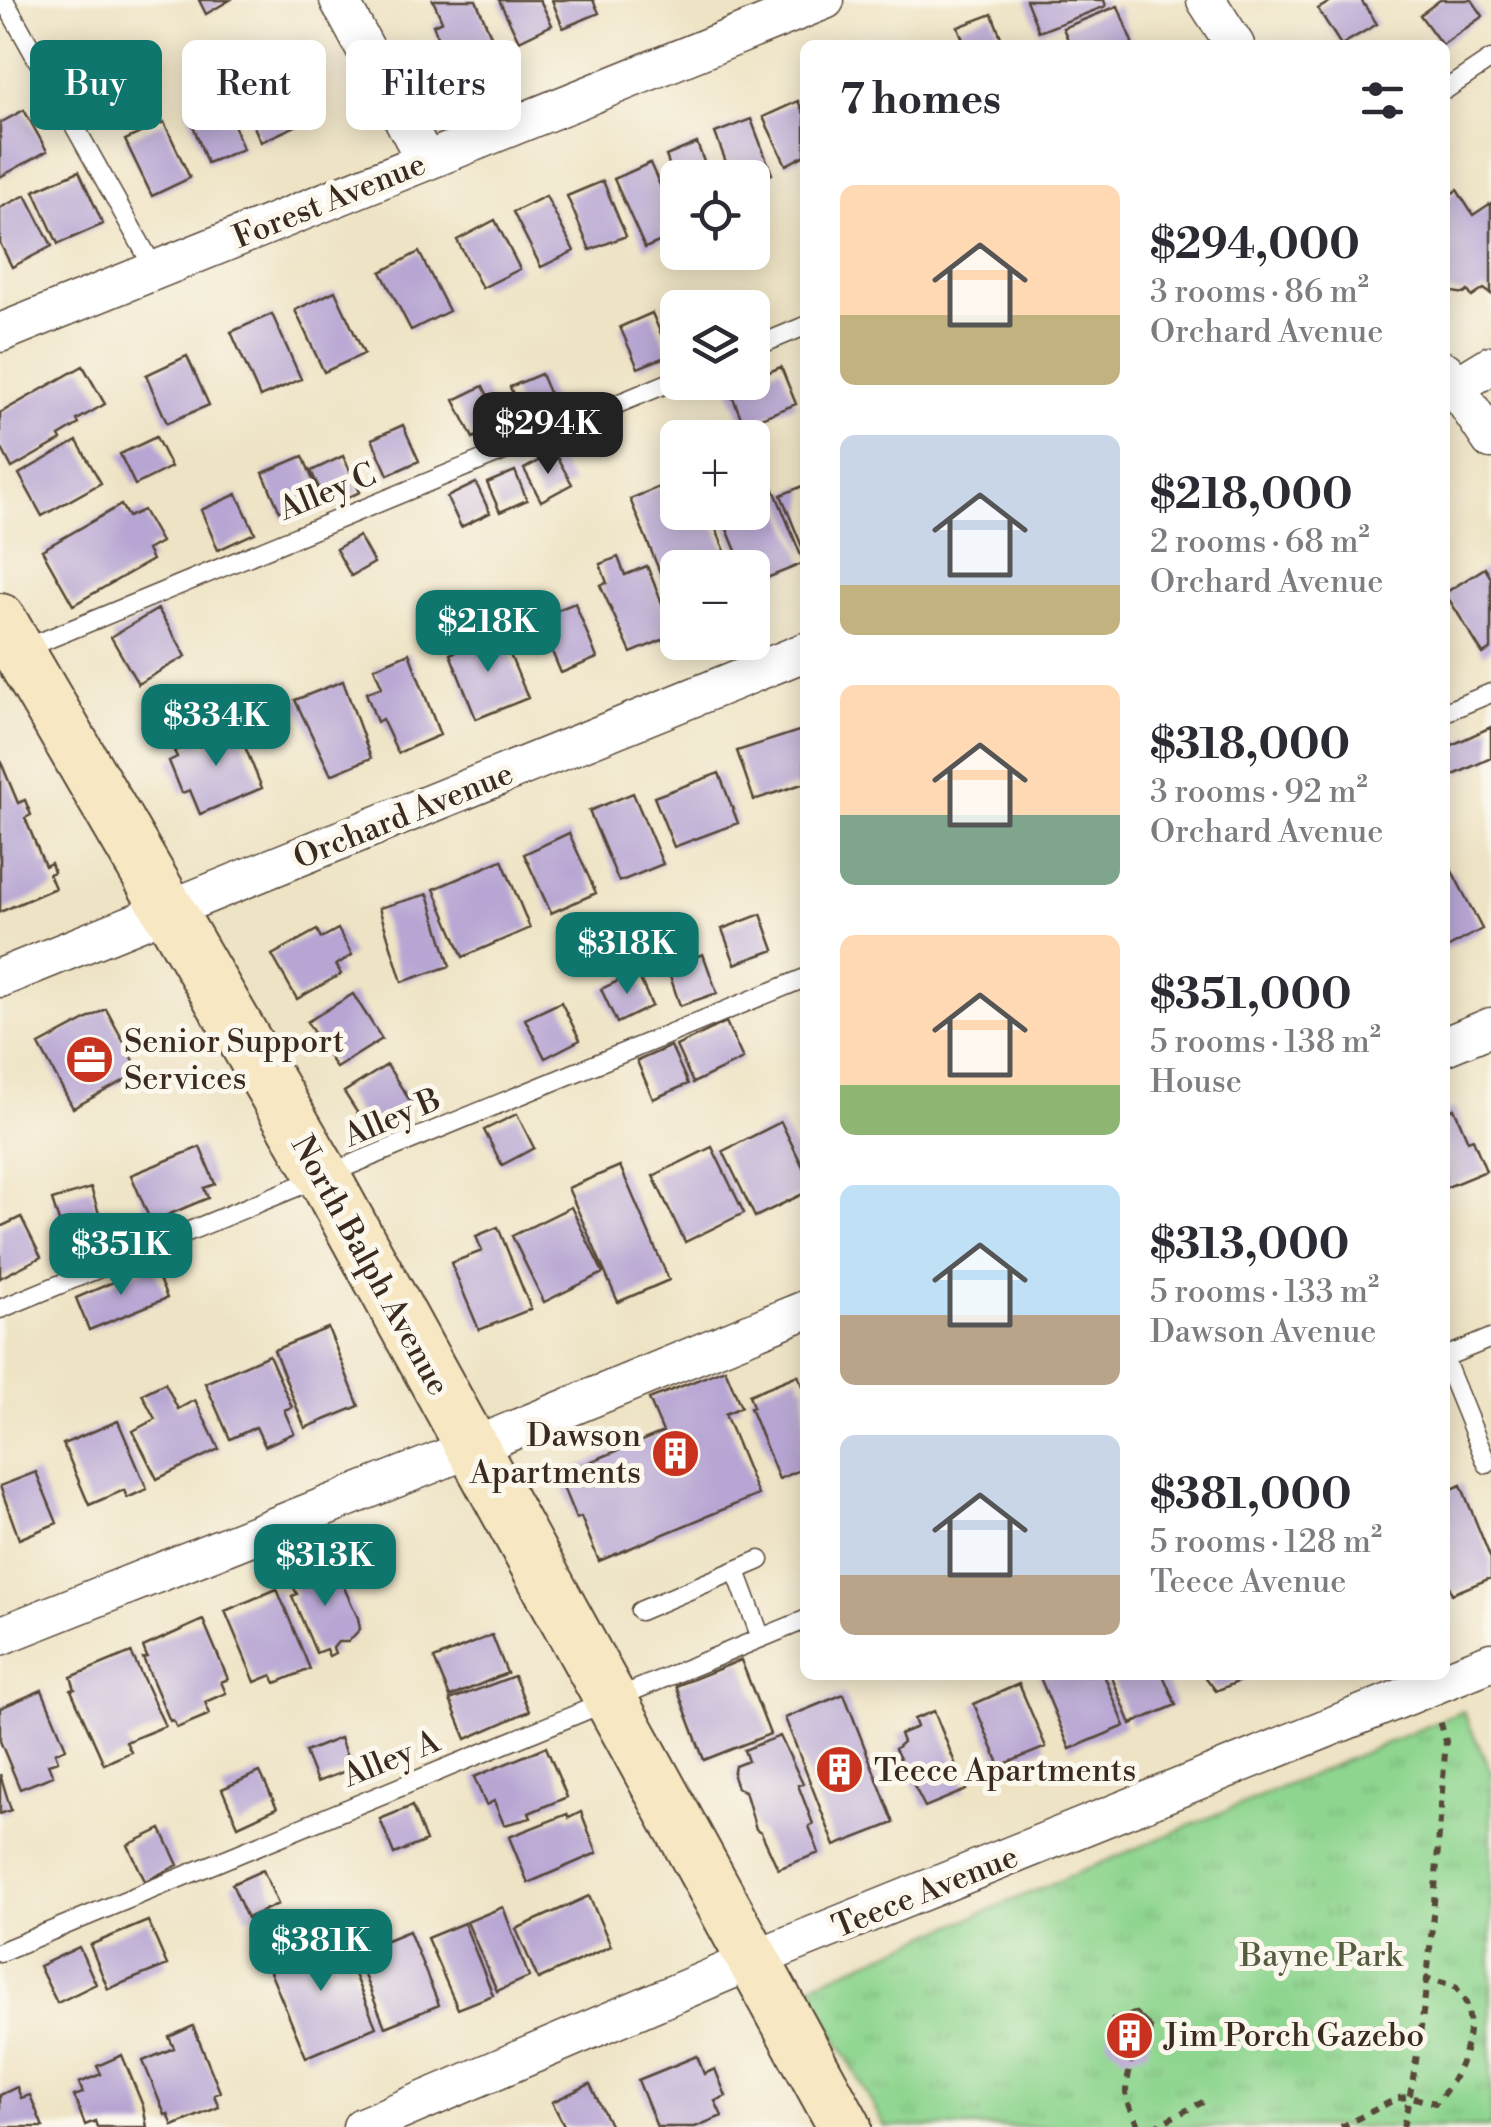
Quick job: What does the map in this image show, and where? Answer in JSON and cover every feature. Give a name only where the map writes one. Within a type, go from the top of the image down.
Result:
[{"type":"street","points":[[339,0],[426,161]]},
{"type":"street","name":"Forest Avenue","points":[[0,332],[825,0]]},
{"type":"street","points":[[1206,0],[1232,40]]},
{"type":"street","points":[[1450,384],[1491,365]]},
{"type":"street","points":[[1450,385],[1491,440]]},
{"type":"street","name":"North Balph Avenue","points":[[6,644],[170,910],[324,1178],[845,2127]]},
{"type":"street","name":"Orchard Avenue","points":[[0,978],[800,654]]},
{"type":"street","points":[[1450,1044],[1491,1026]]},
{"type":"street","points":[[0,1636],[800,1312]]},
{"type":"street","name":"Teece Avenue","points":[[1450,1679],[1491,1662]]},
{"type":"street","name":"Teece Avenue","points":[[362,2127],[752,1961],[1447,1680]]},
{"type":"lane","points":[[4,0],[155,270]]},
{"type":"lane","points":[[1450,87],[1491,59]]},
{"type":"lane","points":[[770,341],[800,328]]},
{"type":"lane","name":"Alley C","points":[[6,644],[660,385]]},
{"type":"lane","points":[[1450,710],[1491,693]]},
{"type":"lane","name":"Alley B","points":[[0,1309],[800,980]]},
{"type":"lane","points":[[1450,1357],[1491,1338]]},
{"type":"lane","points":[[1450,1372],[1487,1464]]},
{"type":"lane","points":[[640,1611],[760,1560]]},
{"type":"lane","points":[[736,1571],[761,1638]]},
{"type":"lane","name":"Alley A","points":[[0,1952],[800,1622]]},
{"type":"path","points":[[1403,2127],[1424,1978],[1446,1741],[1442,1724]]},
{"type":"path","points":[[1341,2127],[1398,2098],[1435,2103],[1447,2092],[1469,2028],[1467,2004],[1454,1986],[1424,1978]]},
{"type":"path","points":[[1130,2056],[1127,2100],[1139,2127]]},
{"type":"path","points":[[1153,2127],[1209,2099]]},
{"type":"green space","name":"Bayne Park","points":[[1463,1711],[1491,1772],[1491,2127],[885,2127],[808,1986]]},
{"type":"building","points":[[199,0],[230,0],[206,14]]},
{"type":"building","points":[[433,0],[476,0],[493,40],[439,40],[433,25],[442,21]]},
{"type":"building","points":[[499,0],[540,0],[552,25],[519,40]]},
{"type":"building","points":[[552,0],[593,0],[599,13],[563,28]]},
{"type":"building","points":[[1026,0],[1104,0],[1106,6],[1039,32]]},
{"type":"building","points":[[1333,0],[1361,0],[1377,24],[1350,40],[1338,40],[1318,9]]},
{"type":"building","points":[[1440,0],[1472,0],[1483,16],[1449,40],[1438,40],[1420,15]]},
{"type":"building","points":[[1118,6],[1131,40],[1068,40],[1063,28]]},
{"type":"building","points":[[992,14],[1002,40],[963,40],[958,27]]},
{"type":"building","points":[[798,101],[800,158],[786,165],[763,117]]},
{"type":"building","points":[[24,110],[30,130],[35,130],[47,151],[0,177],[0,123]]},
{"type":"building","points":[[751,119],[767,160],[725,160],[715,133]]},
{"type":"building","points":[[162,123],[190,178],[152,196],[125,140],[147,130],[162,130]]},
{"type":"building","points":[[195,130],[236,130],[243,149],[207,163]]},
{"type":"building","points":[[256,130],[287,130],[261,142]]},
{"type":"building","points":[[697,143],[703,160],[668,160],[666,156]]},
{"type":"building","points":[[650,163],[660,185],[660,242],[645,248],[614,179]]},
{"type":"building","points":[[79,171],[103,224],[58,244],[34,191]]},
{"type":"building","points":[[603,181],[626,236],[590,250],[567,196]]},
{"type":"building","points":[[1457,190],[1473,215],[1491,203],[1491,294],[1484,289],[1472,297],[1468,291],[1450,292],[1450,195]]},
{"type":"building","points":[[26,195],[52,246],[12,267],[0,243],[0,208]]},
{"type":"building","points":[[546,196],[574,251],[541,267],[513,212]]},
{"type":"building","points":[[495,220],[520,269],[482,288],[457,240]]},
{"type":"building","points":[[419,252],[449,311],[411,330],[381,272]]},
{"type":"building","points":[[335,291],[364,354],[324,372],[295,310]]},
{"type":"building","points":[[652,313],[660,332],[660,359],[638,368],[620,327]]},
{"type":"building","points":[[272,314],[301,379],[260,397],[231,332]]},
{"type":"building","points":[[187,356],[209,405],[167,423],[146,375]]},
{"type":"building","points":[[83,366],[105,404],[77,420],[79,424],[59,436],[61,440],[12,468],[0,445],[0,413]]},
{"type":"building","points":[[781,367],[796,404],[756,420],[742,420],[734,400],[770,400],[770,372]]},
{"type":"building","points":[[541,374],[553,402],[522,416],[510,387]]},
{"type":"building","points":[[483,386],[502,424],[473,438],[454,400]]},
{"type":"building","points":[[403,425],[419,461],[388,475],[372,439]]},
{"type":"building","points":[[156,437],[171,467],[135,485],[120,454]]},
{"type":"building","points":[[77,441],[101,483],[42,516],[19,474]]},
{"type":"building","points":[[554,452],[572,484],[541,501],[524,469]]},
{"type":"building","points":[[303,456],[322,502],[283,519],[263,473]]},
{"type":"building","points":[[343,456],[360,492],[328,507],[311,471]]},
{"type":"building","points":[[515,471],[527,500],[500,512],[487,483]]},
{"type":"building","points":[[476,483],[490,513],[461,527],[447,497]]},
{"type":"building","points":[[660,486],[660,530],[716,530],[725,550],[660,550],[660,572],[630,499]]},
{"type":"building","points":[[773,487],[800,553],[800,565],[770,577],[770,550],[736,550],[727,530],[770,530]]},
{"type":"building","points":[[800,487],[800,542],[781,495]]},
{"type":"building","points":[[237,494],[255,533],[218,550],[201,510]]},
{"type":"building","points":[[121,505],[128,517],[143,510],[161,542],[147,550],[152,560],[73,605],[42,550]]},
{"type":"building","points":[[359,536],[374,563],[351,576],[336,549]]},
{"type":"building","points":[[618,557],[625,575],[647,566],[660,598],[660,641],[631,653],[600,585],[607,583],[600,564]]},
{"type":"building","points":[[1485,568],[1491,578],[1491,649],[1483,654],[1450,601],[1450,590]]},
{"type":"building","points":[[575,603],[597,658],[561,673],[551,649],[544,652],[529,614],[553,604],[555,611]]},
{"type":"building","points":[[158,609],[186,656],[138,684],[111,637]]},
{"type":"building","points":[[483,632],[486,639],[501,633],[528,698],[476,719],[450,654],[469,646],[466,639]]},
{"type":"building","points":[[409,653],[440,735],[398,753],[382,719],[377,722],[366,693],[382,687],[374,668]]},
{"type":"building","points":[[343,681],[371,758],[331,775],[295,700]]},
{"type":"building","points":[[234,720],[262,788],[200,814],[190,790],[182,793],[169,761],[177,757],[174,751],[201,739],[204,746],[210,743],[205,732]]},
{"type":"building","points":[[1491,727],[1491,758],[1450,777],[1450,746]]},
{"type":"building","points":[[800,731],[800,785],[754,800],[737,751]]},
{"type":"building","points":[[0,760],[18,803],[25,800],[31,815],[25,818],[45,866],[51,863],[54,872],[49,874],[55,888],[0,912]]},
{"type":"building","points":[[719,773],[738,823],[674,847],[654,797]]},
{"type":"building","points":[[633,793],[663,864],[619,882],[589,811]]},
{"type":"building","points":[[569,833],[596,893],[551,913],[524,854]]},
{"type":"building","points":[[502,860],[530,928],[463,957],[434,889]]},
{"type":"building","points":[[1450,870],[1482,929],[1450,946]]},
{"type":"building","points":[[428,894],[450,966],[402,982],[379,908]]},
{"type":"building","points":[[761,914],[774,950],[735,964],[722,929]]},
{"type":"building","points":[[338,929],[352,955],[336,965],[341,974],[297,999],[272,955],[317,930],[321,938]]},
{"type":"building","points":[[703,954],[717,993],[680,1006],[667,967]]},
{"type":"building","points":[[637,972],[652,1006],[617,1023],[601,989]]},
{"type":"building","points":[[353,994],[382,1039],[336,1068],[307,1022]]},
{"type":"building","points":[[561,1002],[580,1040],[545,1058],[525,1019]]},
{"type":"building","name":"Senior Support Services","points":[[106,1009],[140,1072],[73,1108],[39,1045]]},
{"type":"building","points":[[726,1022],[743,1059],[693,1083],[676,1046]]},
{"type":"building","points":[[671,1046],[688,1084],[653,1099],[637,1061]]},
{"type":"building","points":[[387,1065],[412,1104],[369,1131],[344,1092]]},
{"type":"building","points":[[1454,1108],[1468,1141],[1473,1139],[1486,1171],[1450,1186],[1450,1110]]},
{"type":"building","points":[[517,1114],[534,1148],[502,1165],[484,1130]]},
{"type":"building","points":[[781,1122],[800,1161],[800,1195],[755,1217],[723,1151]]},
{"type":"building","points":[[200,1147],[215,1184],[204,1188],[208,1198],[151,1222],[131,1175]]},
{"type":"building","points":[[712,1147],[744,1213],[685,1242],[653,1176]]},
{"type":"building","points":[[620,1166],[669,1280],[618,1302],[568,1188]]},
{"type":"building","points":[[91,1188],[105,1233],[66,1244],[52,1200]]},
{"type":"building","points":[[571,1207],[603,1273],[544,1302],[512,1236]]},
{"type":"building","points":[[21,1217],[41,1257],[0,1278],[0,1227]]},
{"type":"building","points":[[498,1227],[531,1309],[479,1330],[451,1263],[482,1251],[476,1236]]},
{"type":"building","points":[[153,1265],[167,1298],[89,1330],[76,1298]]},
{"type":"building","points":[[328,1328],[359,1406],[305,1428],[274,1350]]},
{"type":"building","points":[[269,1355],[292,1407],[284,1410],[294,1433],[265,1446],[256,1427],[230,1439],[205,1383]]},
{"type":"building","name":"Dawson Apartments","points":[[725,1369],[741,1407],[725,1414],[758,1495],[599,1561],[558,1475],[663,1432],[649,1399]]},
{"type":"building","points":[[798,1375],[800,1470],[779,1479],[750,1408],[753,1407],[749,1395]]},
{"type":"building","points":[[165,1383],[178,1409],[195,1400],[219,1449],[157,1479],[133,1431],[155,1419],[142,1394]]},
{"type":"building","points":[[118,1421],[147,1489],[127,1498],[124,1490],[89,1505],[63,1444]]},
{"type":"building","points":[[36,1472],[57,1523],[19,1539],[0,1486]]},
{"type":"building","points":[[1461,1485],[1491,1559],[1491,1578],[1452,1594],[1450,1589],[1450,1490]]},
{"type":"building","points":[[333,1564],[360,1629],[348,1642],[338,1642],[333,1648],[335,1653],[329,1656],[326,1649],[316,1653],[292,1596],[297,1594],[291,1582]]},
{"type":"building","points":[[277,1589],[310,1669],[276,1683],[272,1675],[255,1682],[225,1611]]},
{"type":"building","points":[[203,1620],[228,1679],[221,1682],[226,1693],[205,1702],[210,1714],[177,1728],[170,1721],[143,1658],[147,1657],[143,1647]]},
{"type":"building","points":[[492,1635],[507,1673],[450,1697],[434,1659]]},
{"type":"building","points":[[131,1652],[165,1726],[126,1742],[131,1752],[104,1764],[71,1690],[75,1689],[71,1677]]},
{"type":"building","points":[[741,1660],[770,1734],[704,1760],[676,1686]]},
{"type":"building","points":[[514,1676],[529,1711],[466,1739],[450,1700]]},
{"type":"building","points":[[1041,1680],[1106,1680],[1125,1726],[1070,1749]]},
{"type":"building","points":[[1113,1680],[1165,1680],[1176,1705],[1131,1724]]},
{"type":"building","points":[[1208,1680],[1242,1680],[1216,1691]]},
{"type":"building","points":[[1019,1684],[1046,1747],[1000,1766],[974,1704]]},
{"type":"building","points":[[42,1690],[66,1748],[55,1753],[58,1761],[48,1764],[53,1776],[20,1789],[0,1741],[0,1708]]},
{"type":"building","name":"Teece Apartments","points":[[844,1694],[894,1823],[835,1846],[785,1718]]},
{"type":"building","points":[[934,1711],[966,1790],[925,1807],[895,1749],[903,1742],[900,1734],[917,1727],[914,1719]]},
{"type":"building","points":[[780,1736],[803,1784],[798,1785],[819,1853],[778,1869],[756,1829],[745,1791],[737,1788],[733,1776],[735,1766],[748,1761],[744,1750]]},
{"type":"building","points":[[340,1738],[351,1769],[317,1782],[305,1752]]},
{"type":"building","points":[[546,1747],[567,1797],[529,1813],[531,1818],[504,1825],[494,1801],[486,1805],[474,1777]]},
{"type":"building","points":[[260,1772],[277,1808],[238,1826],[222,1789]]},
{"type":"building","points":[[0,1774],[11,1810],[0,1814]]},
{"type":"building","points":[[412,1806],[426,1841],[394,1854],[380,1819]]},
{"type":"building","points":[[581,1812],[597,1853],[528,1883],[509,1837]]},
{"type":"building","points":[[161,1829],[178,1865],[145,1881],[128,1845]]},
{"type":"building","points":[[263,1870],[278,1904],[247,1918],[232,1884]]},
{"type":"building","points":[[589,1896],[611,1946],[538,1979],[516,1929]]},
{"type":"building","points":[[503,1907],[529,1977],[497,1991],[467,1922]]},
{"type":"building","points":[[148,1921],[167,1965],[108,1989],[90,1945]]},
{"type":"building","points":[[464,1923],[493,1995],[458,2009],[427,1938]]},
{"type":"building","points":[[336,1931],[376,2027],[306,2057],[265,1960]]},
{"type":"building","points":[[409,1931],[439,2005],[385,2027],[355,1953]]},
{"type":"building","points":[[79,1947],[96,1984],[57,2003],[39,1966]]},
{"type":"building","name":"Jim Porch Gazebo","points":[[1136,2012],[1152,2027],[1147,2051],[1124,2058],[1107,2042],[1112,2018]]},
{"type":"building","points":[[193,2026],[220,2092],[214,2095],[219,2107],[173,2126],[143,2061],[174,2048],[169,2037]]},
{"type":"building","points":[[122,2055],[143,2106],[147,2127],[97,2127],[95,2121],[85,2125],[74,2096],[83,2093],[79,2083],[101,2074],[97,2066]]},
{"type":"building","points":[[697,2056],[704,2074],[715,2069],[726,2096],[715,2101],[722,2116],[695,2127],[657,2127],[638,2080]]},
{"type":"building","points":[[590,2084],[611,2127],[565,2127],[552,2102]]},
{"type":"building","points":[[17,2087],[21,2098],[30,2095],[43,2127],[0,2127],[0,2095]]},
{"type":"place","name":"Senior Support Services","points":[[89,1059]]},
{"type":"place","name":"Dawson Apartments","points":[[676,1453]]},
{"type":"place","name":"Teece Apartments","points":[[839,1770]]},
{"type":"place","name":"Jim Porch Gazebo","points":[[1129,2035]]}]
